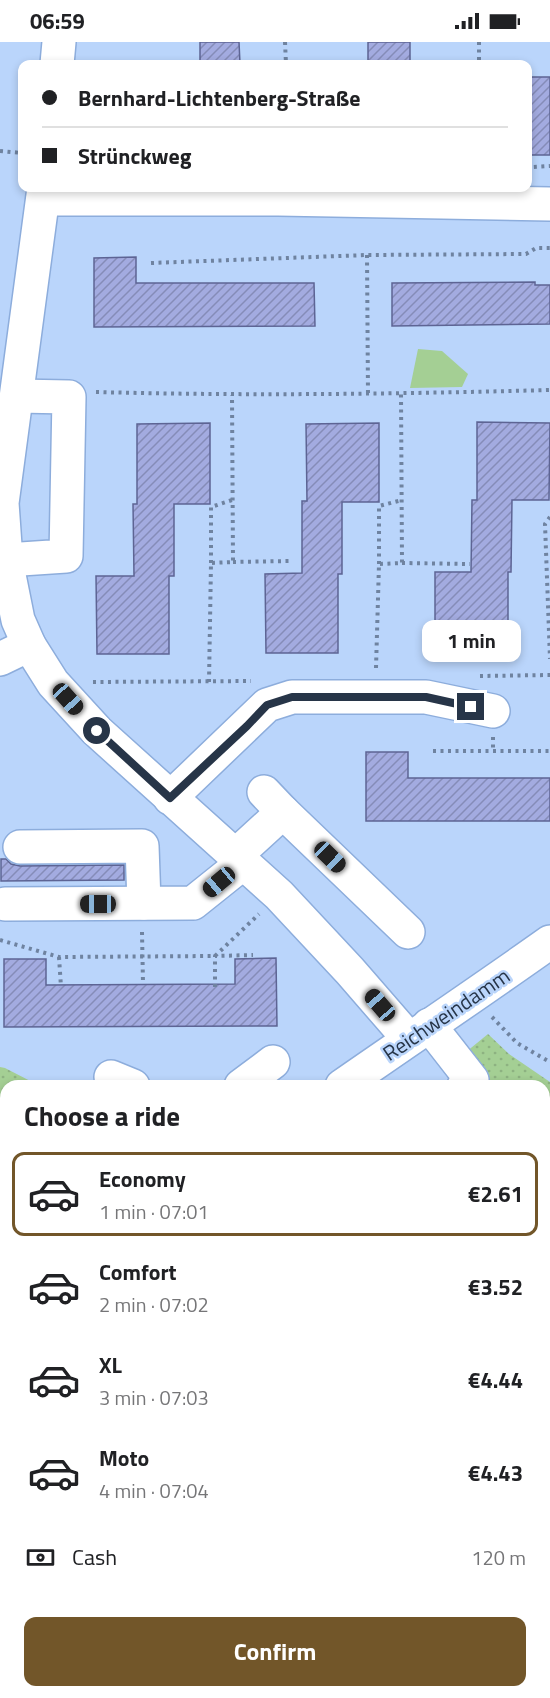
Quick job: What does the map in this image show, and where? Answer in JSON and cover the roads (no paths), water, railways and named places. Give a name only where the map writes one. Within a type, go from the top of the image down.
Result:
[{"type":"main road","points":[[57,60],[59,42]]},
{"type":"main road","points":[[472,1080],[350,971],[279,895],[97,731],[54,683],[14,652],[18,620],[6,560],[2,503],[4,442],[16,396],[43,193],[550,204]]},
{"type":"main road","points":[[6,560],[66,556],[69,397],[16,396]]},
{"type":"main road","points":[[170,798],[267,705],[292,697],[426,697],[493,711]]},
{"type":"main road","points":[[5,904],[143,917],[193,903],[239,859],[273,802],[408,932]]},
{"type":"main road","points":[[20,847],[142,846],[143,917]]},
{"type":"main road","name":"Reichweindamm","points":[[351,1080],[550,942]]},
{"type":"main road","points":[[249,1080],[273,1062]]}]
